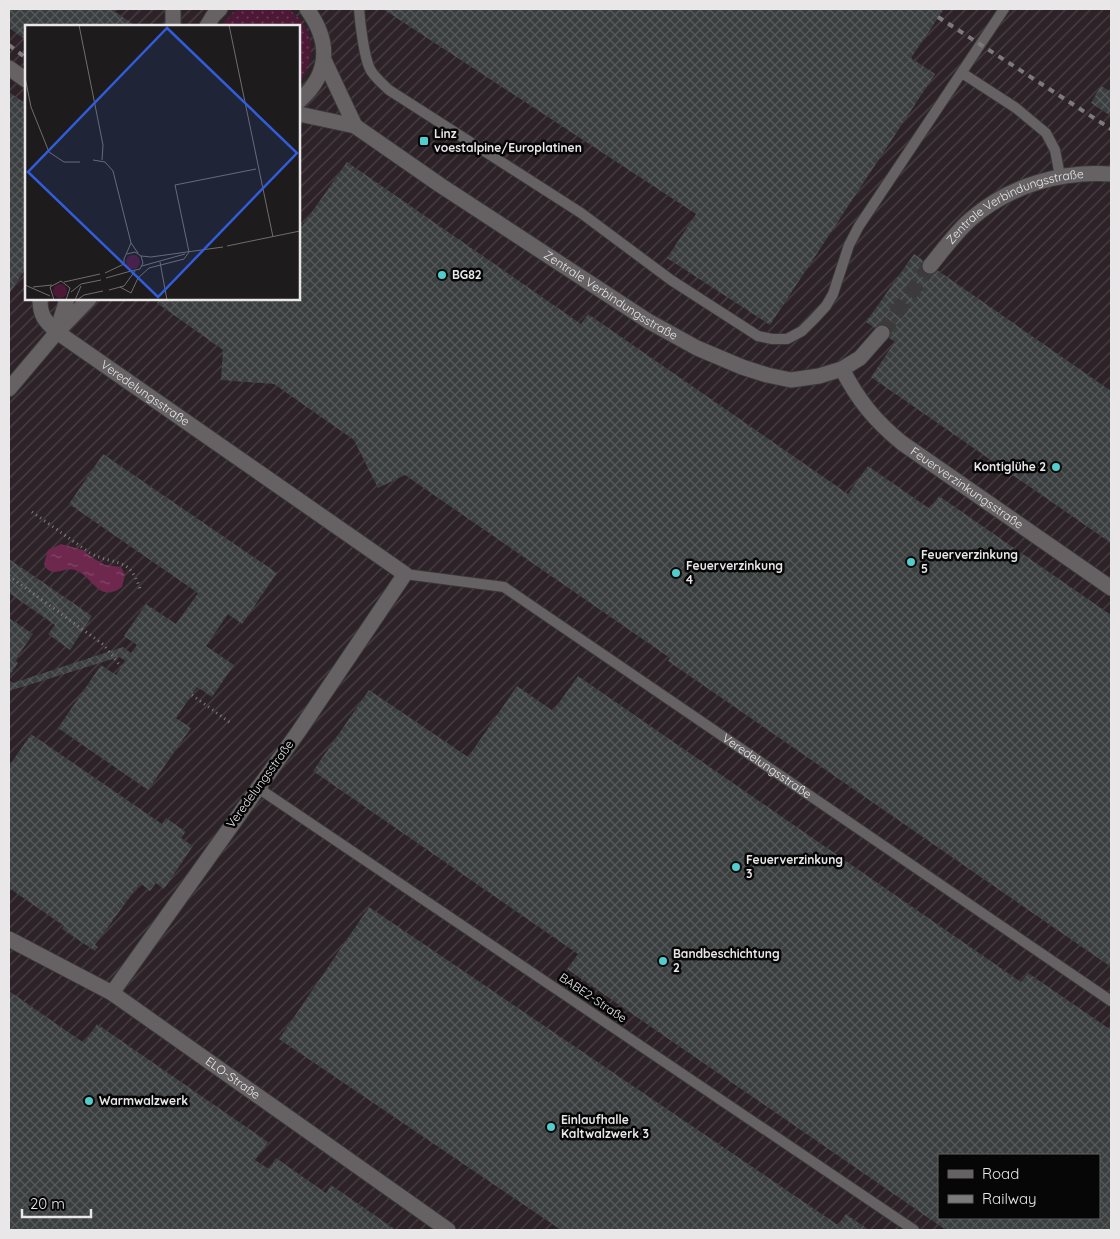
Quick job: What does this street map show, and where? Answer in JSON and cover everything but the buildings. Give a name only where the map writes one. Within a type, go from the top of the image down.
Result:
[{"type":"street","points":[[173,9],[173,25]]},
{"type":"street","points":[[300,100],[310,91],[319,77],[324,60],[324,43],[317,22],[307,9]]},
{"type":"street","points":[[324,60],[355,126]]},
{"type":"street","points":[[9,68],[25,79]]},
{"type":"street","name":"Zentrale Verbindungsstraße","points":[[300,114],[355,126],[440,185],[648,321],[697,348],[742,367],[791,380],[819,376],[842,369],[860,358],[882,333]]},
{"type":"street","name":"Zentrale Verbindungsstraße","points":[[930,266],[971,219],[1002,197],[1040,181],[1060,176],[1086,173],[1111,174]]},
{"type":"street","name":"Veredelungsstraße","points":[[40,300],[40,311],[47,323],[57,332],[406,574],[258,788],[112,993]]},
{"type":"street","points":[[57,332],[67,300]]},
{"type":"street","points":[[9,389],[57,332],[88,300]]},
{"type":"street","name":"Feuerverzinkungsstraße","points":[[842,369],[868,411],[883,428],[1111,588]]},
{"type":"street","name":"ELO-Straße","points":[[9,939],[112,993],[448,1230]]},
{"type":"lane","points":[[360,9],[369,67],[389,90],[581,213],[650,266],[703,302],[758,336],[772,340],[786,339],[802,331],[826,306],[833,294],[850,245],[859,226],[1004,9]]},
{"type":"lane","points":[[962,73],[1016,108],[1046,133],[1055,150],[1060,176]]},
{"type":"lane","name":"Veredelungsstraße","points":[[406,574],[504,587],[1111,1001]]},
{"type":"lane","name":"BABE2-Straße","points":[[258,788],[914,1230]]},
{"type":"path","points":[[32,512],[90,553],[123,564],[132,570],[141,592]]},
{"type":"path","points":[[9,576],[104,645],[121,667]]},
{"type":"path","points":[[192,695],[232,724]]},
{"type":"shaded area","points":[[9,9],[1111,9],[1111,1230],[9,1230]]},
{"type":"shaded area","points":[[240,9],[288,9],[297,16],[304,25],[311,44],[309,64],[300,82],[300,25],[222,25],[232,13]]},
{"type":"water","points":[[61,544],[83,550],[105,565],[121,567],[125,575],[122,587],[114,591],[102,591],[75,570],[54,572],[47,569],[44,564],[48,550]]},
{"type":"tunnel","points":[[882,333],[930,266]]},
{"type":"railway","points":[[938,17],[1111,129]]},
{"type":"railway","points":[[9,45],[25,57]]},
{"type":"place","name":"Linz voestalpine/Europlatinen","points":[[424,141]]},
{"type":"place","name":"BG82","points":[[442,275]]},
{"type":"place","name":"Kontiglühe 2","points":[[1056,467]]},
{"type":"place","name":"Feuerverzinkung 5","points":[[911,562]]},
{"type":"place","name":"Feuerverzinkung 4","points":[[676,573]]},
{"type":"place","name":"Feuerverzinkung 3","points":[[736,867]]},
{"type":"place","name":"Bandbeschichtung 2","points":[[663,961]]},
{"type":"place","name":"Warmwalzwerk","points":[[89,1101]]},
{"type":"place","name":"Einlaufhalle Kaltwalzwerk 3","points":[[551,1127]]}]
